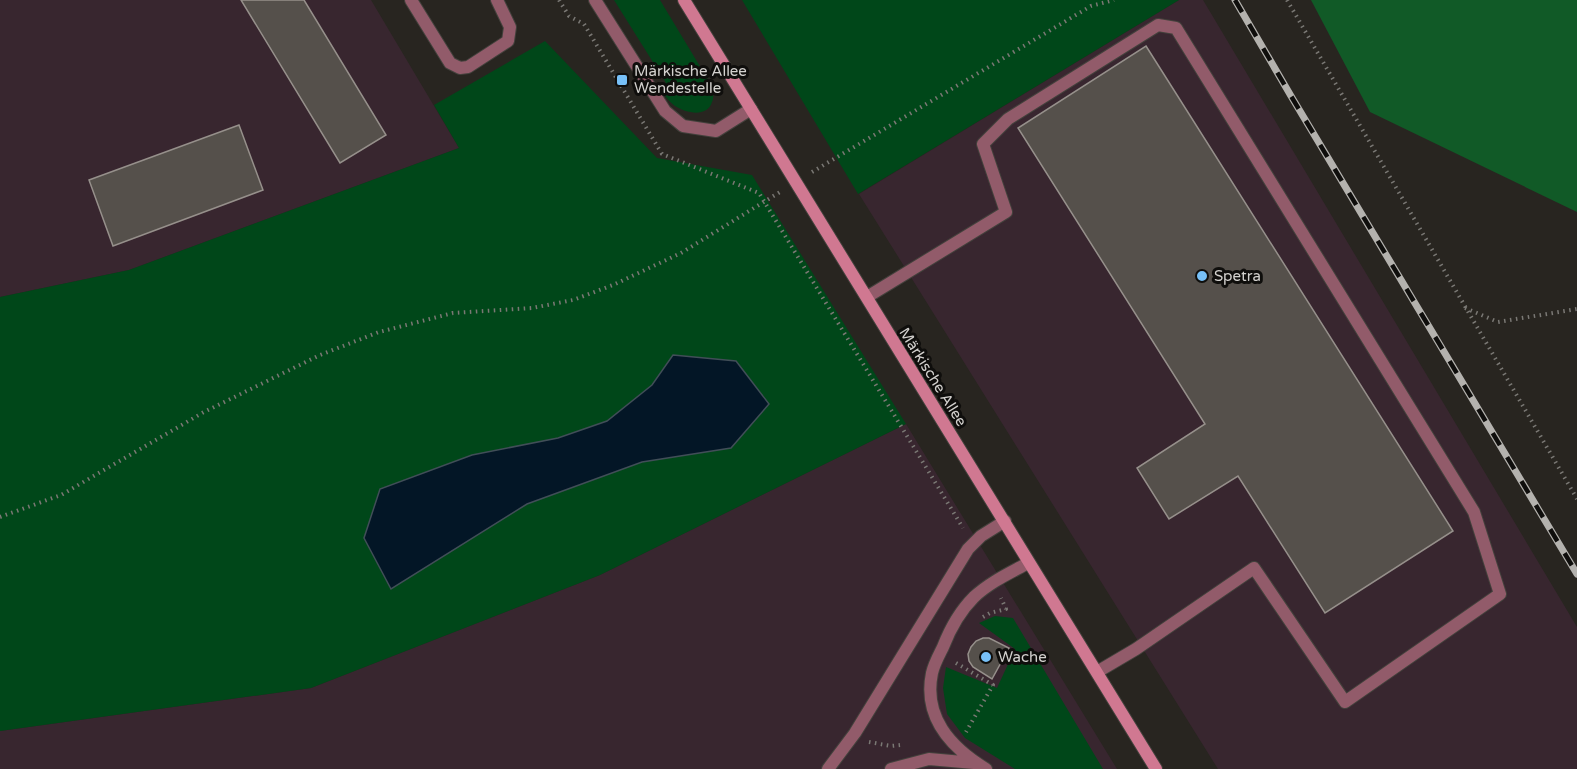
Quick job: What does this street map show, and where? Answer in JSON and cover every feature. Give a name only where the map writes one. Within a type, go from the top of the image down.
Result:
[{"type":"street","name":"Märkische Allee","points":[[684,0],[1156,769]]},
{"type":"lane","points":[[411,0],[450,63],[460,68],[468,67],[508,40],[510,27],[496,0]]},
{"type":"lane","points":[[595,0],[665,111],[683,126],[716,131],[752,109]]},
{"type":"lane","points":[[867,297],[1006,212],[983,144],[1008,119],[1158,25],[1176,28],[1474,512],[1500,594],[1345,702],[1254,568],[1136,649],[1096,672]]},
{"type":"lane","points":[[828,769],[855,733],[972,544],[1005,521]]},
{"type":"lane","points":[[981,766],[958,750],[944,733],[931,705],[932,672],[957,619],[974,598],[993,583],[1028,563]]},
{"type":"lane","points":[[891,769],[929,759],[981,766]]},
{"type":"path","points":[[560,0],[569,16],[584,24],[662,154],[759,194],[972,544]]},
{"type":"path","points":[[0,517],[61,495],[204,412],[320,355],[379,332],[453,313],[532,308],[573,300],[613,285],[681,253],[1091,6],[1113,0]]},
{"type":"path","points":[[1287,0],[1577,499]]},
{"type":"path","points":[[1464,308],[1498,322],[1577,309]]},
{"type":"path","points":[[993,583],[1006,609]]},
{"type":"shaded area","points":[[0,0],[371,0],[459,148],[129,270],[0,297]]},
{"type":"shaded area","points":[[1179,0],[1203,0],[1577,627],[1577,769],[1218,769],[859,194]]},
{"type":"shaded area","points":[[906,424],[1117,769],[0,769],[0,731],[311,688],[600,575]]},
{"type":"green space","points":[[614,0],[660,0],[713,88],[713,100],[706,110],[696,113],[685,111],[675,106],[667,98],[659,88],[666,83]]},
{"type":"green space","points":[[742,0],[1179,0],[858,194]]},
{"type":"green space","points":[[1311,0],[1577,0],[1577,212],[1370,112]]},
{"type":"green space","points":[[545,41],[657,158],[752,175],[906,424],[600,575],[311,688],[0,731],[0,297],[129,270],[459,148],[434,105]],"holes":[[[673,355],[731,448],[642,462],[527,504],[391,588],[558,438],[607,421],[652,385]]]},
{"type":"green space","points":[[995,616],[1013,618],[1103,769],[1015,769],[965,738],[947,714],[943,688],[946,667],[997,688],[1015,649],[979,623]]},
{"type":"water","points":[[673,355],[736,361],[769,404],[731,448],[642,462],[527,504],[391,589],[364,538],[380,489],[472,455],[558,438],[607,421],[652,385]]},
{"type":"building","points":[[241,0],[304,0],[386,135],[340,163]]},
{"type":"building","name":"Spetra","points":[[1146,46],[1453,531],[1325,613],[1238,476],[1169,519],[1137,468],[1205,424],[1018,128]]},
{"type":"building","points":[[239,125],[263,190],[113,246],[89,180]]},
{"type":"building","name":"Wache","points":[[983,638],[989,638],[1009,648],[992,679],[973,667],[969,661],[968,654],[971,647]]},
{"type":"railway","points":[[1235,0],[1577,574]]},
{"type":"place","name":"Märkische Allee Wendestelle","points":[[622,80]]},
{"type":"place","name":"Spetra","points":[[1202,276]]},
{"type":"place","name":"Wache","points":[[986,657]]}]
